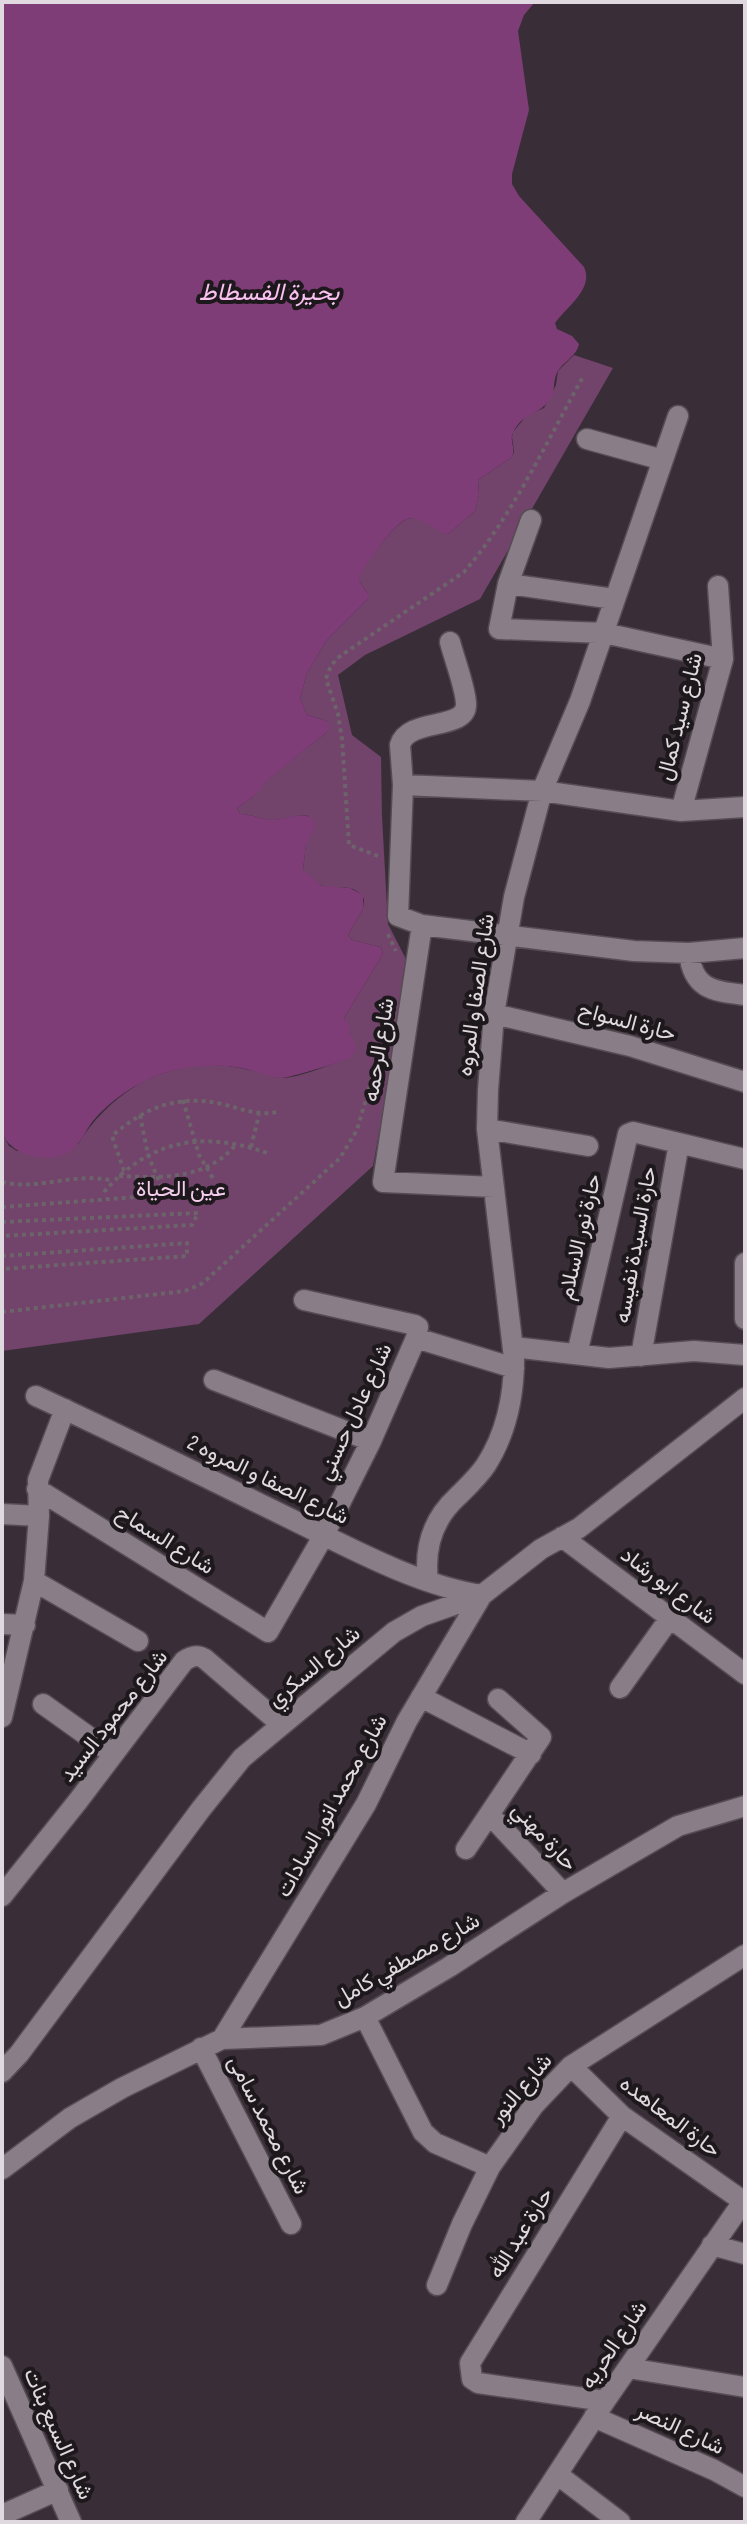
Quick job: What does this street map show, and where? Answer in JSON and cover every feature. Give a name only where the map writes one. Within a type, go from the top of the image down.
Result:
[{"type":"street","name":"شارع الصفا و المروه","points":[[428,1581],[426,1563],[433,1527],[485,1466],[498,1443],[513,1394],[514,1357],[487,1129],[494,1014],[514,897],[542,791],[580,701],[678,416]]},
{"type":"street","points":[[587,439],[663,460]]},
{"type":"street","points":[[531,520],[508,584],[499,629],[604,633],[723,659]]},
{"type":"street","points":[[508,584],[614,599]]},
{"type":"street","name":"شارع سيد كمال","points":[[681,811],[723,659],[718,586]]},
{"type":"street","points":[[450,642],[465,710],[459,718],[406,734],[400,745],[403,785],[398,916],[422,925],[634,951],[689,953],[745,948]]},
{"type":"street","points":[[403,785],[542,791],[681,811],[745,807]]},
{"type":"street","name":"شارع الرحمه","points":[[422,925],[383,1182],[494,1187]]},
{"type":"street","points":[[689,953],[691,966],[704,986],[745,995]]},
{"type":"street","name":"حارة السواح","points":[[494,1014],[630,1046],[745,1082]]},
{"type":"street","points":[[487,1129],[588,1146]]},
{"type":"street","name":"حارة نور الاسلام","points":[[577,1354],[630,1132],[679,1143]]},
{"type":"street","points":[[679,1143],[745,1159]]},
{"type":"street","name":"حارة السيدة نفيسه","points":[[641,1356],[679,1143]]},
{"type":"street","points":[[745,1263],[745,1319]]},
{"type":"street","points":[[304,1300],[415,1325],[418,1327],[416,1338],[514,1357],[577,1354],[609,1358],[694,1351],[745,1355]]},
{"type":"street","name":"شارع عادل حسني","points":[[268,1632],[324,1535],[371,1441],[416,1338]]},
{"type":"street","points":[[214,1380],[371,1441]]},
{"type":"street","name":"شارع الصفا و المروه 2","points":[[36,1396],[177,1461],[324,1535],[446,1588],[482,1595]]},
{"type":"street","points":[[2,1717],[34,1581],[39,1516],[38,1480],[65,1409]]},
{"type":"street","name":"شارع السكري","points":[[2,2072],[19,2054],[242,1758],[394,1632],[422,1616],[482,1595],[520,1563],[579,1528],[742,1409]]},
{"type":"street","name":"شارع السماح","points":[[37,1489],[268,1632]]},
{"type":"street","points":[[2,1514],[39,1516]]},
{"type":"street","name":"شارع ابو رشاد","points":[[562,1537],[745,1674]]},
{"type":"street","points":[[34,1581],[138,1641]]},
{"type":"street","name":"شارع محمد انور السادات","points":[[222,2039],[366,1804],[421,1697],[482,1595]]},
{"type":"street","points":[[620,1688],[670,1618]]},
{"type":"street","points":[[2,1624],[25,1625]]},
{"type":"street","name":"شارع محمود السيد","points":[[2,1896],[190,1657],[205,1659],[282,1725]]},
{"type":"street","points":[[421,1697],[531,1754]]},
{"type":"street","points":[[466,1849],[540,1740],[540,1734],[498,1699]]},
{"type":"street","points":[[43,1704],[113,1754]]},
{"type":"street","name":"شارع مصطفي كامل","points":[[2,2169],[70,2118],[222,2039],[321,2035],[365,2017],[563,1893],[678,1826],[745,1806]]},
{"type":"street","name":"حارة مهني","points":[[490,1815],[563,1893]]},
{"type":"street","name":"شارع النور","points":[[437,2285],[490,2167],[534,2105],[571,2066],[745,1955]]},
{"type":"street","points":[[365,2017],[423,2132],[435,2143],[490,2167]]},
{"type":"street","name":"شارع محمد سامى","points":[[201,2048],[291,2224]]},
{"type":"street","name":"حارة المعاهده","points":[[571,2066],[622,2116],[744,2200]]},
{"type":"street","name":"حارة عبد الله","points":[[472,2379],[470,2363],[473,2356],[622,2116]]},
{"type":"street","name":"شارع الحريه","points":[[526,2522],[744,2200]]},
{"type":"street","points":[[712,2245],[745,2254]]},
{"type":"street","points":[[628,2368],[745,2387]]},
{"type":"street","name":"شارع السبع بنات","points":[[3,2370],[71,2522]]},
{"type":"street","name":"شارع النصر","points":[[472,2379],[478,2383],[600,2409],[745,2487]]},
{"type":"street","points":[[558,2475],[620,2522]]},
{"type":"street","points":[[2,2515],[58,2490]]},
{"type":"path","points":[[379,867],[378,856],[349,845],[342,739],[335,702],[327,685],[328,672],[336,659],[464,572],[481,553],[499,527],[584,375]]},
{"type":"path","points":[[382,928],[394,944],[397,960]]},
{"type":"path","points":[[2,1312],[185,1291],[203,1283],[340,1158],[357,1130],[379,1056]]},
{"type":"path","points":[[183,1100],[194,1141],[214,1180]]},
{"type":"path","points":[[122,1174],[112,1136],[154,1108],[183,1100],[219,1103],[260,1113],[278,1112]]},
{"type":"path","points":[[251,1147],[260,1113]]},
{"type":"path","points":[[140,1115],[148,1155],[162,1188]]},
{"type":"path","points":[[104,1192],[113,1181],[148,1155],[194,1141],[237,1143],[267,1153]]},
{"type":"path","points":[[122,1174],[157,1176],[207,1169],[219,1162],[237,1143]]},
{"type":"path","points":[[2,1182],[36,1185],[92,1177],[113,1181]]},
{"type":"path","points":[[2,1207],[205,1192]]},
{"type":"path","points":[[2,1222],[198,1213],[192,1225],[2,1236]]},
{"type":"path","points":[[2,1256],[187,1243],[187,1256],[2,1269]]},
{"type":"green space","name":"عين الحياة","points":[[574,355],[613,368],[480,599],[365,655],[338,675],[352,735],[381,757],[388,924],[410,967],[373,1166],[199,1324],[2,1351],[2,1133],[9,1146],[17,1151],[78,1144],[106,1109],[141,1083],[161,1074],[205,1065],[228,1066],[277,1078],[305,1074],[346,1059],[350,1038],[344,1018],[383,954],[381,947],[352,940],[348,935],[363,909],[364,899],[349,888],[321,885],[303,870],[309,816],[270,820],[240,814],[237,808],[254,796],[264,782],[328,731],[327,721],[307,715],[300,698],[307,673],[327,640],[368,599],[359,574],[376,551],[391,532],[406,520],[422,520],[448,534],[475,511],[479,495],[478,480],[512,457],[513,432],[527,415],[544,408],[556,385],[558,371]]},
{"type":"water","name":"بحيرة الفسطاط","points":[[2,2],[535,2],[524,15],[518,31],[529,110],[512,184],[519,196],[584,267],[586,275],[578,297],[555,323],[557,329],[572,336],[579,344],[577,349],[558,371],[549,400],[516,427],[512,436],[512,457],[478,480],[479,495],[475,511],[448,534],[410,518],[394,529],[381,544],[360,574],[359,581],[368,599],[327,640],[307,673],[300,698],[307,715],[327,721],[328,731],[237,808],[240,814],[269,820],[303,815],[312,818],[315,826],[306,844],[303,870],[322,886],[350,888],[363,895],[363,909],[348,935],[352,940],[381,947],[383,954],[344,1018],[356,1046],[354,1054],[339,1062],[281,1078],[235,1067],[214,1066],[161,1074],[115,1100],[99,1114],[70,1151],[42,1158],[14,1147],[2,1133]]}]
